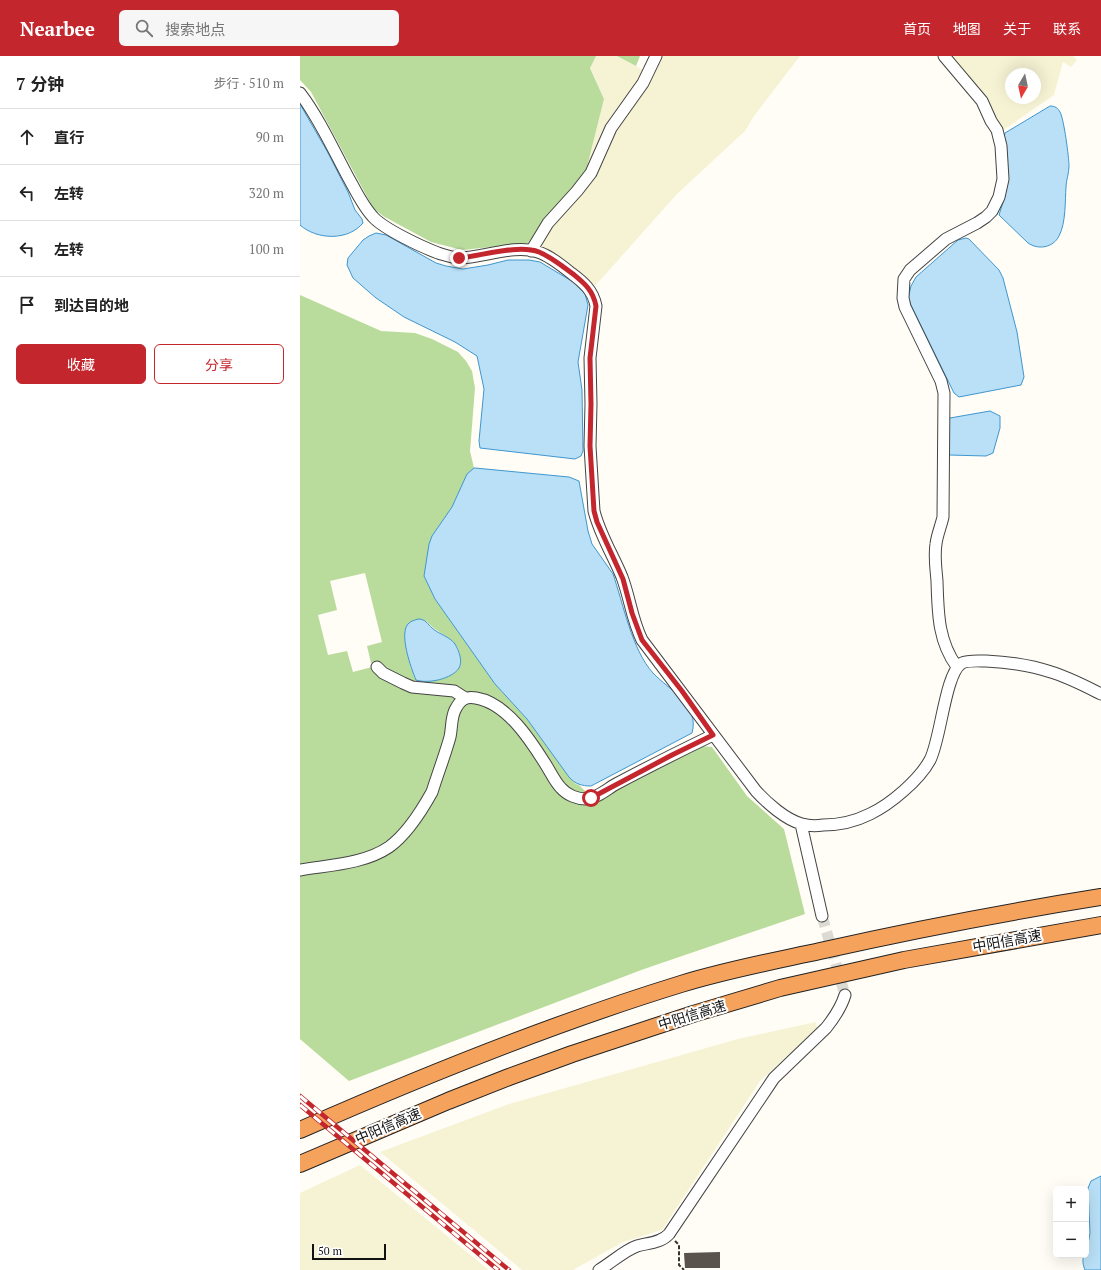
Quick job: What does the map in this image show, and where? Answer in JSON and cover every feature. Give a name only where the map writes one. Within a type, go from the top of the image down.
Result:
[{"type":"highway","name":"中阳信高速","points":[[300,1130],[435,1071],[561,1024],[683,983],[898,933],[1101,897]]},
{"type":"highway","name":"中阳信高速","points":[[300,1164],[448,1101],[509,1077],[632,1033],[729,1003],[780,988],[904,960],[1101,925]]},
{"type":"street","points":[[531,251],[548,223],[591,173],[611,128],[642,83],[656,56]]},
{"type":"street","points":[[944,56],[982,101],[997,130],[1001,146],[1002,179],[999,197],[992,211],[977,223],[946,239],[910,270],[904,279],[903,286],[905,307],[941,381],[944,393],[943,517],[941,528],[936,540],[935,557],[939,626],[948,651],[957,667]]},
{"type":"street","points":[[300,93],[318,121],[357,193],[369,212],[378,221],[423,246],[454,257],[466,257],[500,251],[531,251],[546,256],[584,283],[591,290],[596,306],[590,358],[590,446],[594,505],[597,522],[623,579],[632,613],[642,640],[764,800],[790,819],[801,824],[813,826],[834,825],[862,817],[881,808],[908,787],[930,759],[944,711],[950,681],[957,667],[964,662],[1002,662],[1053,672],[1101,694]]},
{"type":"street","points":[[377,667],[392,679],[407,685],[454,691],[465,698],[488,701],[505,712],[538,752],[561,788],[568,794],[576,797],[586,799],[597,795],[713,735]]},
{"type":"street","points":[[300,870],[365,858],[388,847],[405,832],[432,792],[450,736],[454,711],[465,698]]},
{"type":"street","points":[[801,824],[822,916]]},
{"type":"street","points":[[600,1270],[634,1247],[662,1239],[669,1234],[774,1078],[833,1020],[845,995]]},
{"type":"path","points":[[669,1234],[679,1245],[679,1265],[684,1270]]},
{"type":"shaded area","points":[[596,56],[617,56],[651,74],[662,56],[800,56],[754,116],[745,131],[677,194],[595,286],[540,251],[538,245],[586,171],[604,99],[590,67]]},
{"type":"shaded area","points":[[946,56],[1073,56],[1077,60],[1071,67],[1063,62],[1054,95],[1002,131]]},
{"type":"shaded area","points":[[816,1022],[817,1028],[760,1081],[662,1230],[623,1242],[573,1270],[522,1270],[380,1152],[509,1104],[738,1039]]},
{"type":"shaded area","points":[[360,1165],[489,1270],[300,1270],[300,1193]]},
{"type":"green space","points":[[300,56],[596,56],[590,68],[604,99],[586,171],[528,243],[462,250],[431,242],[383,216],[373,208],[311,92],[300,80]]},
{"type":"green space","points":[[617,56],[640,56],[636,66]]},
{"type":"green space","points":[[300,295],[381,331],[415,333],[432,339],[458,352],[472,371],[475,388],[470,451],[474,468],[467,474],[452,507],[432,536],[424,576],[435,599],[495,684],[527,719],[569,777],[595,801],[701,746],[712,747],[747,796],[784,829],[805,914],[644,969],[349,1081],[300,1039]],"holes":[[[365,573],[382,642],[367,646],[372,667],[353,672],[347,651],[328,655],[318,615],[337,610],[330,581]],[[426,621],[455,644],[460,657],[460,667],[411,668],[409,657]]]},
{"type":"water","points":[[300,104],[327,151],[348,192],[355,210],[362,219],[363,223],[357,229],[349,233],[323,236],[315,234],[300,225]]},
{"type":"water","points":[[1050,106],[1057,108],[1062,116],[1069,169],[1066,184],[1063,225],[1059,236],[1053,243],[1045,247],[1036,247],[1028,243],[999,215],[1005,196],[1004,137],[1005,133]]},
{"type":"water","points":[[376,233],[386,235],[436,263],[446,266],[463,269],[508,260],[529,260],[540,262],[575,283],[585,294],[588,305],[578,362],[582,390],[583,451],[581,456],[575,459],[480,448],[479,441],[484,389],[477,356],[455,342],[404,317],[376,298],[353,278],[347,265],[348,258],[363,240]]},
{"type":"water","points":[[966,238],[969,239],[999,270],[1003,278],[1017,332],[1024,377],[1021,385],[959,397],[954,393],[908,299],[911,286],[916,277],[958,240]]},
{"type":"water","points":[[990,411],[1000,416],[1000,428],[993,453],[986,456],[949,455],[948,423],[950,418]]},
{"type":"water","points":[[474,468],[569,477],[579,481],[588,531],[592,544],[613,574],[629,626],[639,652],[653,673],[682,699],[687,706],[692,714],[692,733],[591,786],[579,784],[569,777],[527,719],[495,684],[435,599],[424,576],[429,544],[432,536],[452,507],[467,474]]},
{"type":"water","points":[[418,619],[425,621],[455,644],[461,659],[459,668],[456,672],[439,680],[416,680],[406,650],[405,634],[409,623]]},
{"type":"water","points":[[1101,1176],[1101,1270],[1085,1270],[1083,1264],[1083,1258],[1089,1258],[1089,1186],[1091,1181]]},
{"type":"building","points":[[720,1252],[720,1268],[685,1268],[684,1253]]},
{"type":"tunnel","points":[[822,916],[845,995]]},
{"type":"railway","points":[[300,1096],[509,1270]]},
{"type":"railway","points":[[300,1105],[498,1270]]},
{"type":"route","points":[[459,258],[500,251],[534,251],[546,256],[561,266],[591,290],[596,306],[590,358],[590,446],[594,511],[597,522],[623,579],[632,613],[642,640],[682,691],[713,735],[591,798]]}]
